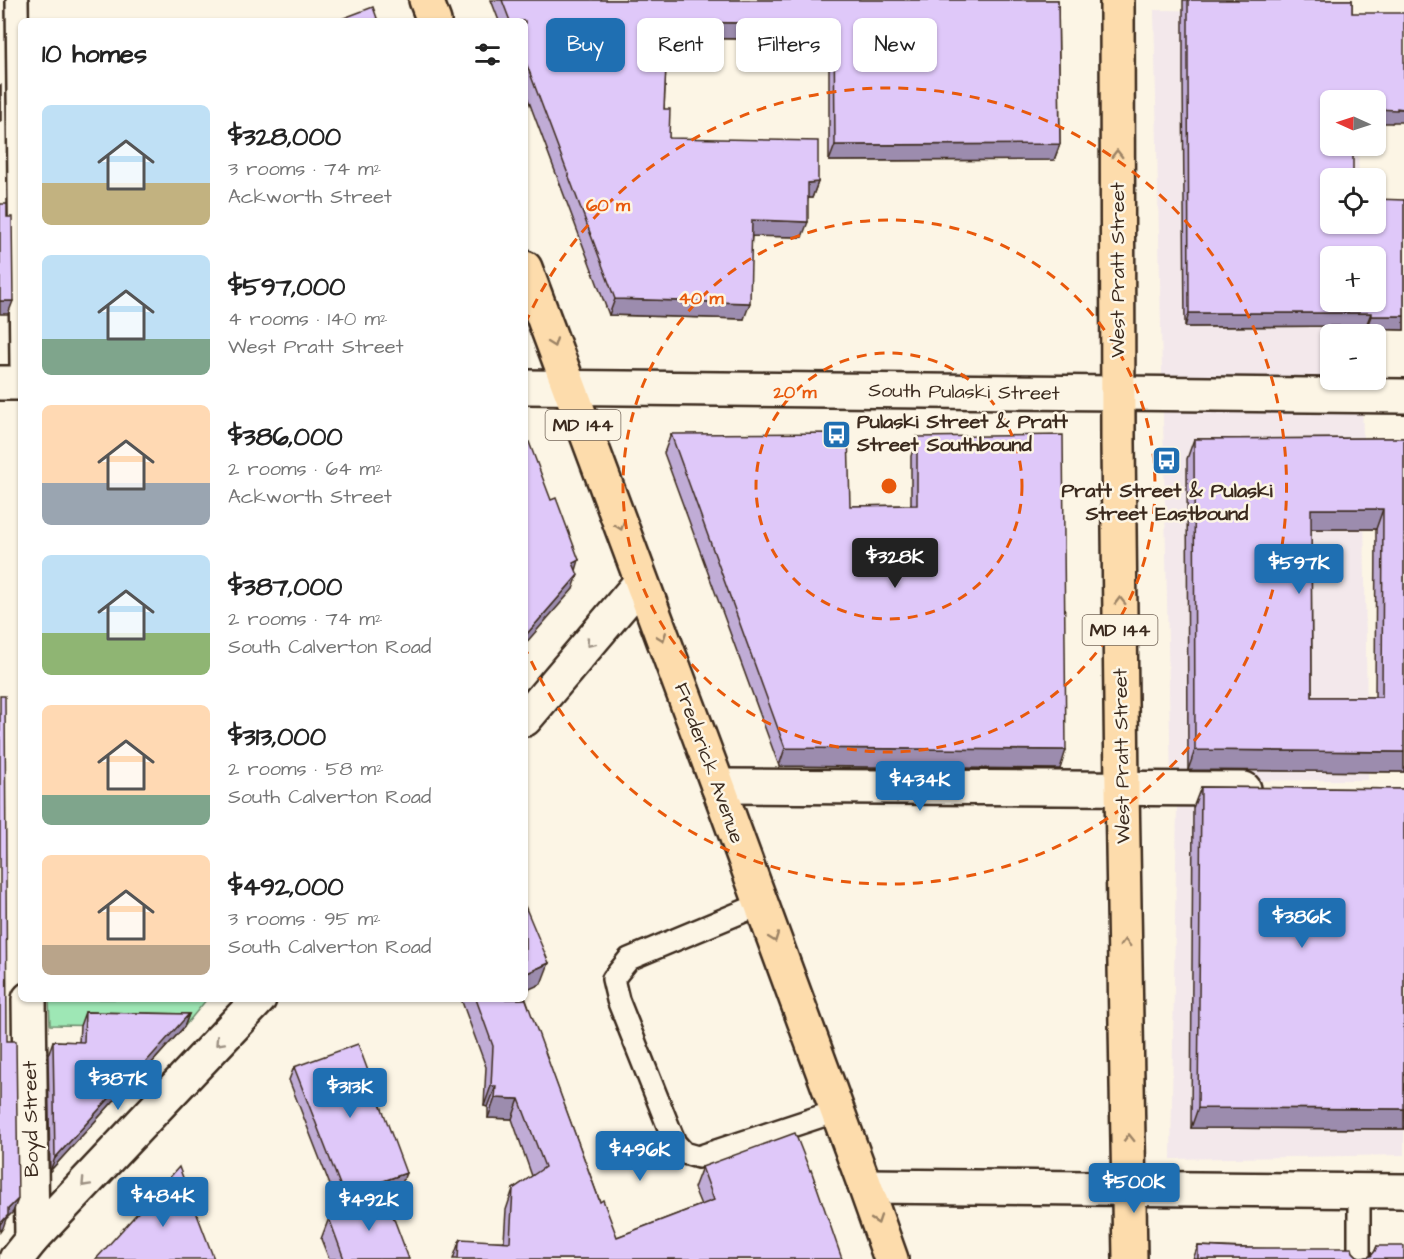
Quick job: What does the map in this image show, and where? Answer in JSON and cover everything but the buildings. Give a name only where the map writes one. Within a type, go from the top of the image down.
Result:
[{"type":"main road","points":[[426,0],[433,18]]},
{"type":"main road","name":"West Pratt Street","points":[[1117,0],[1122,788],[1130,1259]]},
{"type":"main road","name":"Frederick Avenue","points":[[528,276],[891,1259]]},
{"type":"street","points":[[0,383],[18,383]]},
{"type":"street","name":"South Pulaski Street","points":[[528,387],[1404,396]]},
{"type":"street","points":[[528,712],[641,582]]},
{"type":"street","points":[[718,786],[1276,790]]},
{"type":"street","name":"Boyd Street","points":[[24,1249],[29,1002]]},
{"type":"street","points":[[24,1249],[256,1002]]},
{"type":"street","points":[[865,1186],[1404,1191]]},
{"type":"lane","points":[[16,0],[18,146]]},
{"type":"lane","points":[[761,904],[629,959],[613,979],[618,1000],[675,1143],[684,1153],[698,1157],[837,1111]]},
{"type":"lane","points":[[1359,1191],[1359,1259]]},
{"type":"shaded area","points":[[1154,10],[1356,12],[1358,90],[1320,90],[1320,156],[1358,156],[1359,168],[1320,168],[1320,234],[1330,234],[1330,246],[1320,246],[1320,312],[1361,312],[1361,324],[1320,324],[1320,390],[1362,390],[1368,780],[1171,781]]},
{"type":"shaded area","points":[[1177,805],[1404,807],[1404,1155],[1171,1159]]},
{"type":"green space","points":[[49,1002],[205,1002],[184,1027],[50,1025]]},
{"type":"place","name":"Pulaski Street & Pratt Street Southbound","points":[[836,434]]},
{"type":"place","name":"Pratt Street & Pulaski Street Eastbound","points":[[1167,461]]}]
